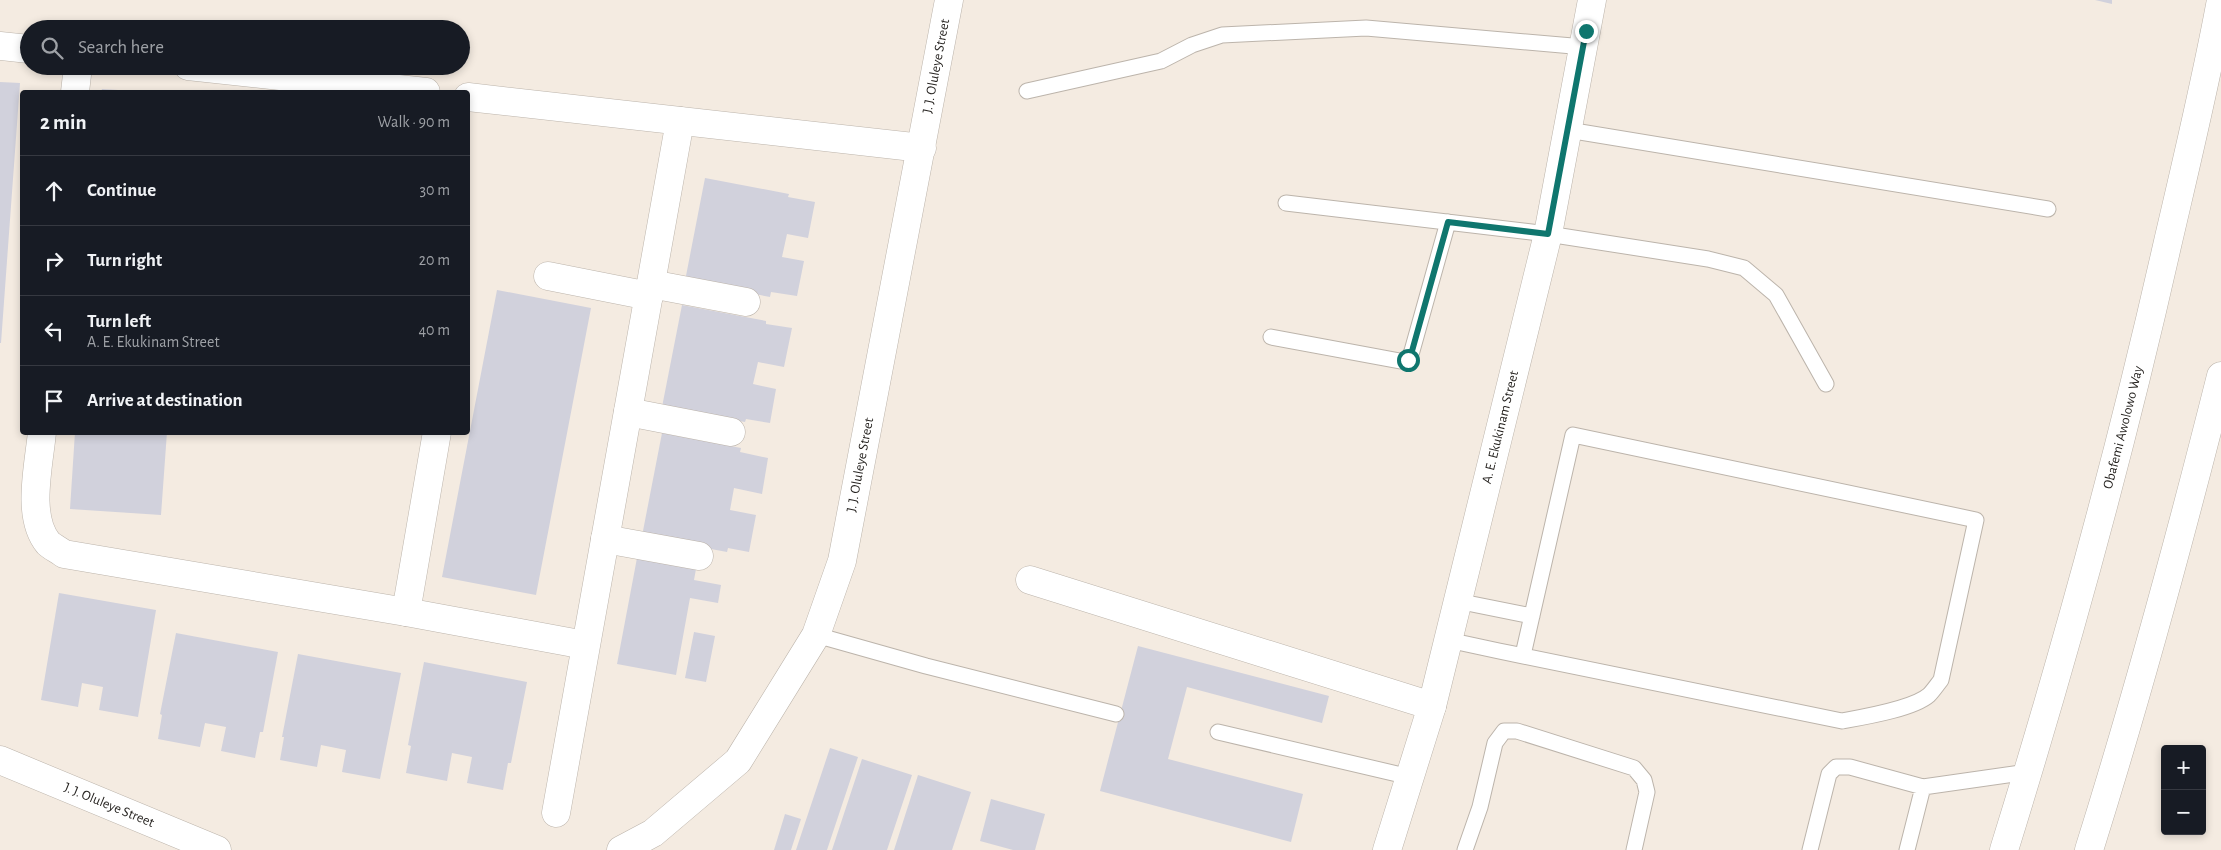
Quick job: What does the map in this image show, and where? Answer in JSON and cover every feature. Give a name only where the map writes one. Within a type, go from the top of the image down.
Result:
[{"type":"street","name":"J. J. Oluleye Street","points":[[621,850],[653,833],[738,761],[816,635],[842,560],[949,0]]},
{"type":"street","name":"A. E. Ekukinam Street","points":[[1387,850],[1432,706],[1548,234],[1592,0]]},
{"type":"street","name":"Obafemi Awolowo Way","points":[[2004,850],[2073,620],[2114,467],[2174,219],[2220,0]]},
{"type":"street","points":[[0,46],[20,48]]},
{"type":"street","points":[[75,90],[77,75]]},
{"type":"street","points":[[270,75],[408,90]]},
{"type":"street","points":[[470,97],[922,148]]},
{"type":"street","points":[[556,813],[680,121]]},
{"type":"street","points":[[548,276],[746,302]]},
{"type":"street","points":[[2090,850],[2158,616],[2221,376]]},
{"type":"street","points":[[628,412],[731,432]]},
{"type":"street","points":[[42,435],[35,498],[37,522],[48,543],[64,554],[406,612],[585,645]]},
{"type":"street","points":[[406,612],[436,435]]},
{"type":"street","points":[[605,539],[699,556]]},
{"type":"street","points":[[1030,580],[1432,706]]},
{"type":"street","name":"J. J. Oluleye Street","points":[[0,760],[217,850]]},
{"type":"lane","points":[[1027,91],[1161,61],[1192,45],[1222,35],[1366,28],[1584,47]]},
{"type":"lane","points":[[1568,130],[2048,209]]},
{"type":"lane","points":[[1286,203],[1548,234],[1708,259],[1744,268],[1776,294],[1826,384]]},
{"type":"lane","points":[[1270,337],[1400,361],[1408,360],[1448,222]]},
{"type":"lane","points":[[1448,640],[1842,722],[1906,707],[1928,696],[1941,680],[1976,520],[1573,435],[1523,655]]},
{"type":"lane","points":[[1458,601],[1532,616]]},
{"type":"lane","points":[[816,635],[926,666],[1116,714]]},
{"type":"lane","points":[[1465,850],[1480,807],[1495,743],[1504,731],[1517,731],[1634,768],[1644,780],[1646,792],[1634,850]]},
{"type":"lane","points":[[1218,732],[1410,777]]},
{"type":"lane","points":[[1810,850],[1829,774],[1836,767],[1850,767],[1923,787],[2028,772]]},
{"type":"lane","points":[[1907,850],[1923,787]]},
{"type":"building","points":[[2095,0],[2112,0],[2112,4]]},
{"type":"building","points":[[0,82],[20,83],[1,343],[0,343]]},
{"type":"building","points":[[705,178],[789,194],[788,197],[815,202],[808,238],[787,234],[782,257],[804,261],[797,296],[771,292],[770,297],[685,281]]},
{"type":"building","points":[[497,290],[591,308],[536,595],[442,577]]},
{"type":"building","points":[[682,305],[766,321],[766,324],[792,328],[784,367],[758,362],[753,384],[776,389],[770,423],[746,419],[745,422],[662,407]]},
{"type":"building","points":[[662,433],[741,448],[740,452],[768,458],[762,494],[734,488],[730,510],[756,515],[749,552],[728,548],[727,552],[642,536]]},
{"type":"building","points":[[75,435],[167,435],[161,515],[70,509]]},
{"type":"building","points":[[637,558],[696,569],[694,580],[721,585],[718,603],[690,598],[676,675],[617,664]]},
{"type":"building","points":[[59,593],[156,610],[138,717],[99,710],[103,687],[82,683],[78,707],[41,700]]},
{"type":"building","points":[[694,632],[715,636],[706,682],[685,678]]},
{"type":"building","points":[[176,633],[278,652],[263,732],[260,732],[255,758],[221,751],[226,727],[205,723],[200,747],[158,739],[162,715],[160,714]]},
{"type":"building","points":[[1138,646],[1329,696],[1322,723],[1187,687],[1168,759],[1303,794],[1291,842],[1100,791]]},
{"type":"building","points":[[298,654],[401,673],[380,779],[342,772],[346,750],[321,745],[317,767],[280,760],[284,737],[282,737]]},
{"type":"building","points":[[424,662],[527,682],[511,763],[508,763],[503,790],[467,783],[472,757],[452,753],[447,781],[406,773],[411,746],[408,745]]},
{"type":"building","points":[[830,748],[858,757],[827,850],[796,850]]},
{"type":"building","points":[[862,759],[912,775],[887,850],[832,850]]},
{"type":"building","points":[[918,775],[971,792],[952,850],[894,850]]},
{"type":"building","points":[[991,799],[1045,814],[1035,850],[1013,850],[980,841]]},
{"type":"building","points":[[785,814],[801,819],[791,850],[774,850]]},
{"type":"route","points":[[1408,360],[1448,222],[1548,234],[1586,31]]}]
